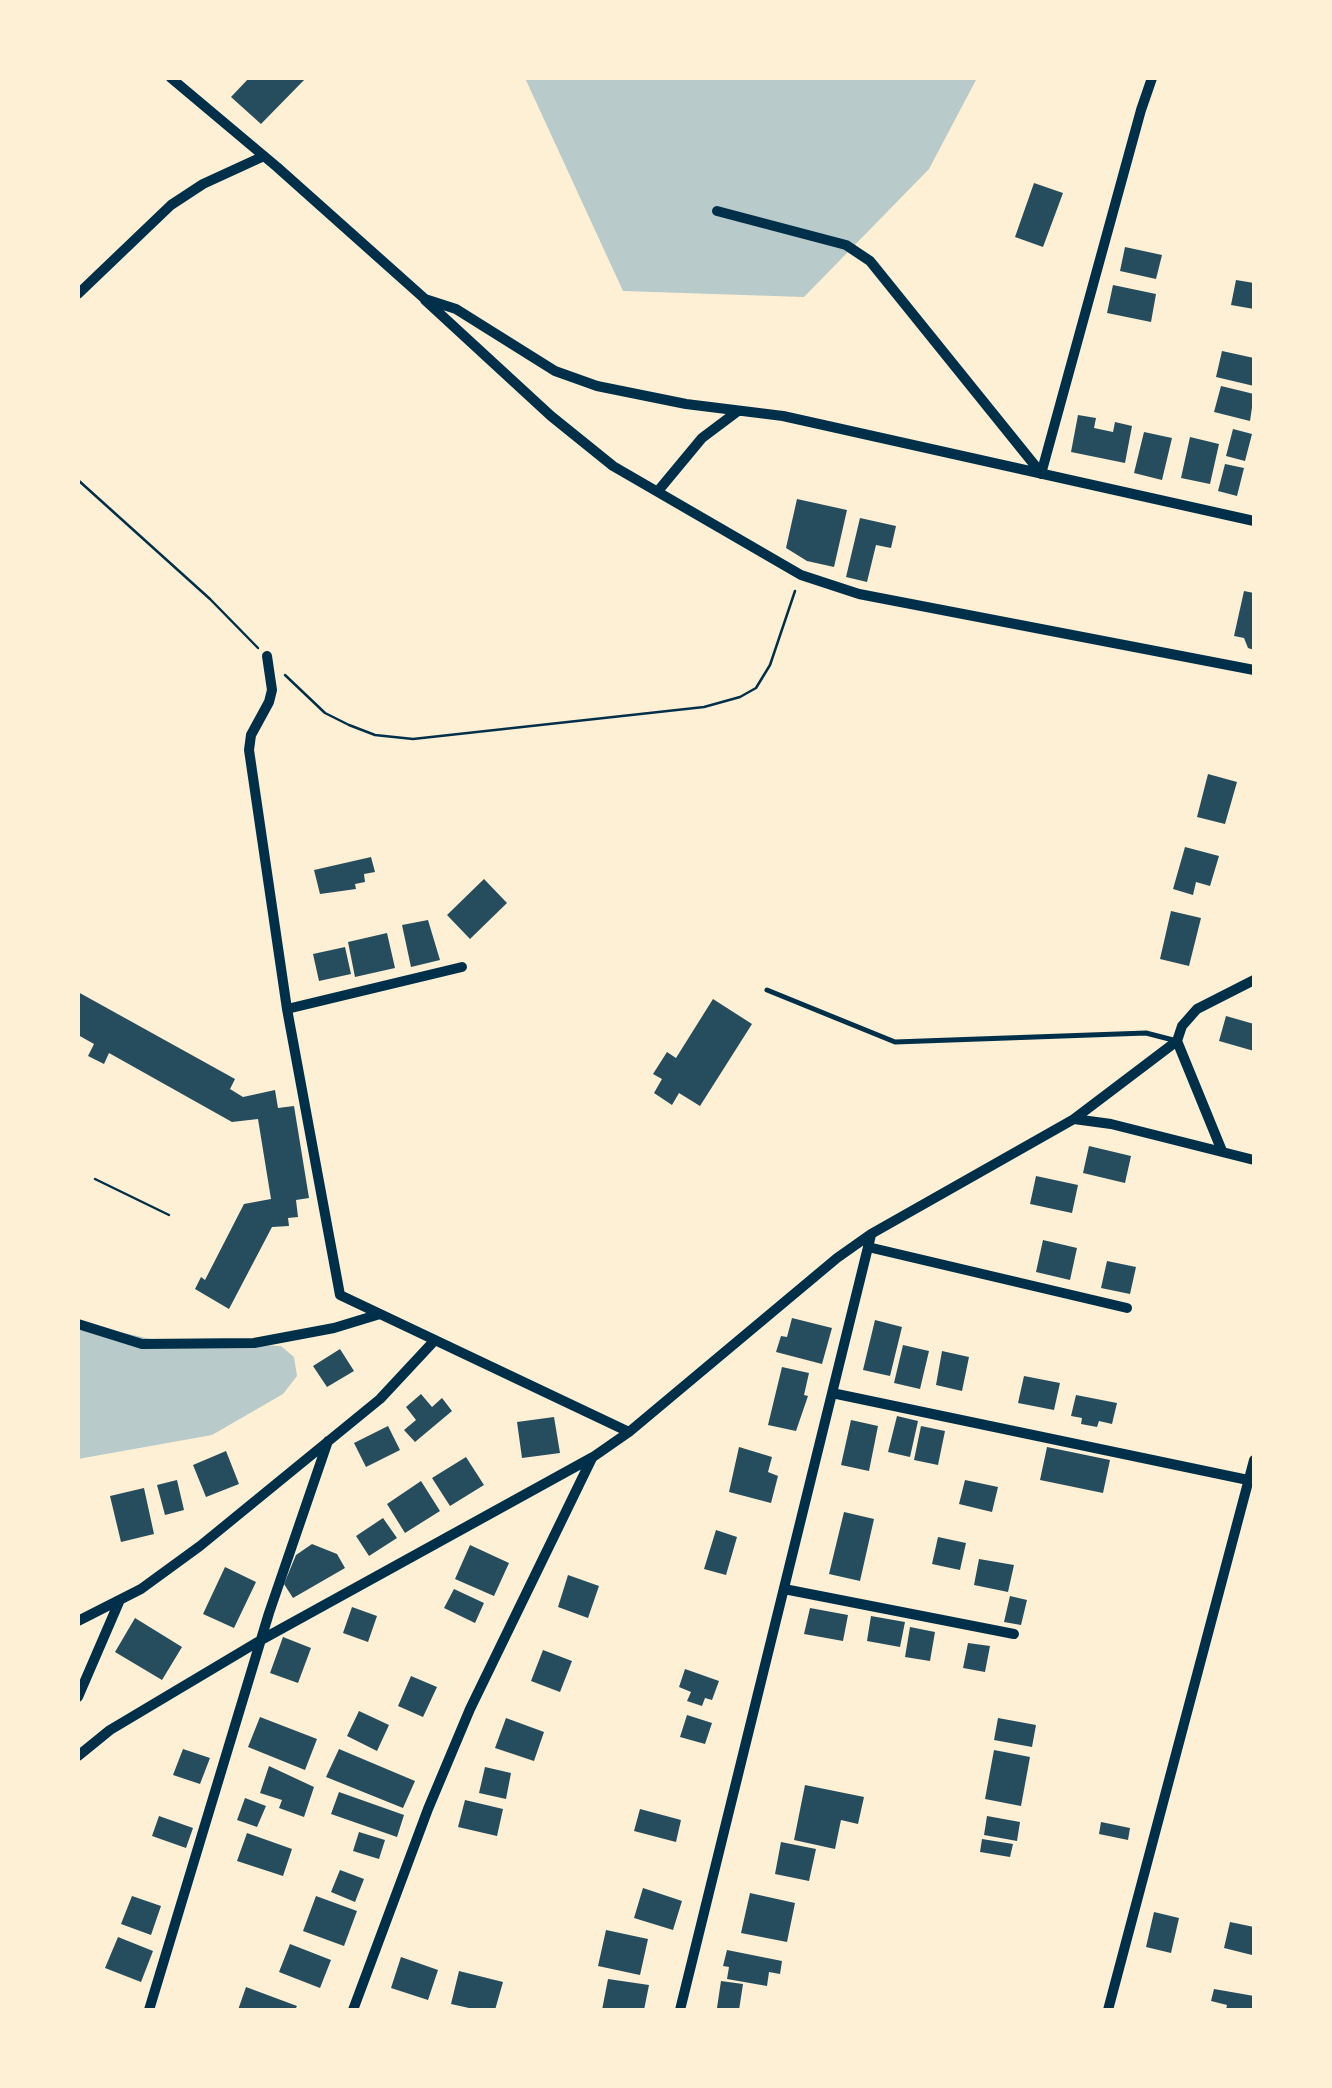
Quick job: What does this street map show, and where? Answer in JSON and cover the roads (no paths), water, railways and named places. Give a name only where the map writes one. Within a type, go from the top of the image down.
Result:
[{"type":"street","points":[[171,78],[264,156],[580,442],[612,466],[801,575],[859,594],[1254,670]]},
{"type":"street","points":[[1041,474],[1152,78]]},
{"type":"street","points":[[78,294],[171,204],[203,184],[264,156]]},
{"type":"street","points":[[717,211],[846,245],[870,261],[1041,474]]},
{"type":"street","points":[[424,299],[456,309],[555,371],[597,386],[783,416],[1254,520]]},
{"type":"street","points":[[658,492],[702,438],[738,411]]},
{"type":"street","points":[[267,656],[272,690],[250,735],[249,750],[286,1009],[340,1295],[629,1432]]},
{"type":"street","points":[[286,1009],[462,967]]},
{"type":"street","points":[[1222,1151],[1178,1041],[1182,1026],[1197,1009],[1254,980]]},
{"type":"street","points":[[78,1756],[110,1730],[261,1640],[593,1458],[629,1432],[808,1279],[1074,1119],[1178,1041]]},
{"type":"street","points":[[1074,1119],[1111,1124],[1254,1160]]},
{"type":"street","points":[[870,1241],[1127,1308]]},
{"type":"street","points":[[680,2010],[870,1241]]},
{"type":"street","points":[[78,1324],[142,1344],[254,1343],[334,1328],[380,1314]]},
{"type":"street","points":[[78,1621],[120,1602],[175,1566],[380,1399],[435,1340]]},
{"type":"street","points":[[832,1393],[1248,1480]]},
{"type":"street","points":[[149,2010],[261,1640],[328,1441]]},
{"type":"street","points":[[353,2010],[470,1709],[593,1458]]},
{"type":"street","points":[[1108,2010],[1254,1460]]},
{"type":"street","points":[[784,1590],[1014,1634]]},
{"type":"street","points":[[78,1697],[120,1602]]},
{"type":"lane","points":[[767,990],[895,1042],[1146,1033],[1178,1041]]}]
